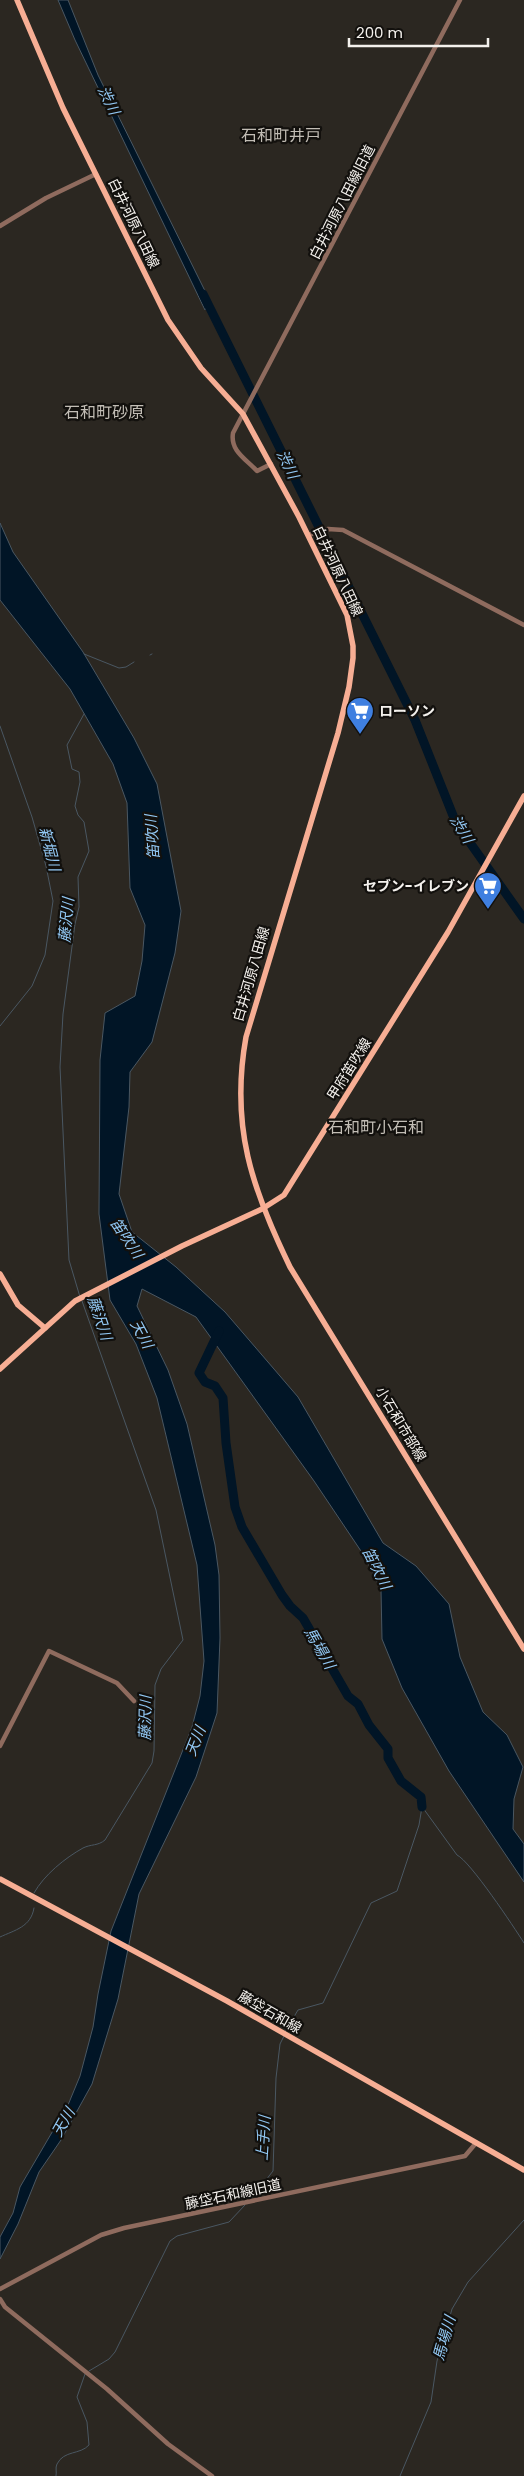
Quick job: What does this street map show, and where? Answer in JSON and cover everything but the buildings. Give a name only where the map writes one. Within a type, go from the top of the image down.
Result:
[{"type":"main road","name":"白井河原八田線","points":[[17,0],[42,62],[172,328],[202,368],[243,414],[308,536],[347,615],[351,632],[353,658],[349,687],[338,733],[253,1007],[244,1046],[240,1087],[242,1131],[260,1211]]},
{"type":"main road","name":"甲府笛吹線","points":[[45,1328],[75,1301],[89,1293],[182,1246],[260,1211],[284,1195],[296,1181],[482,874],[524,796]]},
{"type":"main road","name":"小石和市部線","points":[[260,1211],[290,1267],[524,1649]]},
{"type":"main road","points":[[0,1274],[18,1304],[45,1328],[0,1368]]},
{"type":"main road","name":"藤垈石和線","points":[[0,1880],[285,2035],[524,2170]]},
{"type":"street","name":"白井河原八田線旧道","points":[[271,464],[257,471],[234,448],[232,442],[233,433],[460,0]]},
{"type":"street","points":[[0,226],[46,198],[96,174]]},
{"type":"street","points":[[308,536],[328,529],[343,530],[524,625]]},
{"type":"street","points":[[0,1746],[49,1651],[117,1683],[134,1701]]},
{"type":"street","name":"藤垈石和線旧道","points":[[0,2289],[101,2235],[124,2228],[465,2156],[476,2143]]},
{"type":"street","points":[[0,2299],[5,2307],[87,2372],[168,2444],[212,2476]]},
{"type":"water","points":[[58,0],[68,0],[98,75],[209,299],[205,310],[75,40]]},
{"type":"water","points":[[0,523],[13,552],[83,652],[134,738],[157,784],[181,911],[175,953],[152,1042],[130,1072],[129,1107],[119,1194],[132,1232],[176,1267],[225,1312],[298,1397],[383,1543],[416,1566],[449,1604],[460,1657],[483,1712],[507,1735],[523,1767],[514,1799],[513,1829],[524,1844],[524,1882],[449,1771],[402,1688],[382,1639],[381,1590],[365,1557],[314,1481],[196,1317],[142,1289],[137,1306],[168,1370],[187,1424],[215,1545],[219,1575],[220,1638],[217,1713],[196,1777],[139,1894],[118,1999],[92,2084],[61,2140],[39,2172],[18,2224],[0,2259],[0,2237],[13,2213],[20,2187],[68,2105],[80,2076],[93,2027],[111,1931],[192,1727],[200,1696],[204,1661],[197,1565],[157,1398],[136,1344],[110,1300],[99,1214],[100,1060],[105,1013],[135,996],[142,961],[145,925],[130,888],[127,803],[113,764],[70,689],[0,600]]},
{"type":"waterway","name":"渋川","points":[[203,294],[415,720],[456,823],[524,919]]},
{"type":"waterway","points":[[84,654],[119,668],[126,667],[134,662]]},
{"type":"waterway","name":"藤沢川","points":[[80,1297],[69,1260],[60,1067],[63,1014],[79,907],[78,877],[89,851],[84,822],[78,815],[75,806],[80,782],[79,772],[72,769],[67,745],[84,714]]},
{"type":"waterway","name":"新堀川","points":[[0,726],[32,817],[46,866],[53,901],[45,955],[32,986],[0,1026]]},
{"type":"waterway","name":"藤沢川","points":[[34,1893],[49,1873],[62,1862],[83,1848],[105,1840],[152,1763],[154,1751],[155,1685],[161,1669],[183,1640],[156,1510],[82,1301]]},
{"type":"waterway","name":"馬場川","points":[[219,1331],[199,1373],[205,1382],[215,1386],[223,1398],[226,1443],[235,1507],[242,1527],[282,1595],[290,1606],[303,1618],[348,1696],[358,1704],[369,1725],[388,1749],[388,1758],[401,1781],[421,1797],[422,1807]]},
{"type":"waterway","name":"上手川","points":[[285,2032],[298,2010],[323,2003],[371,1903],[397,1891],[419,1825],[422,1807]]},
{"type":"waterway","name":"馬場川","points":[[423,1808],[457,1855],[472,1869],[481,1881],[524,1943]]},
{"type":"waterway","name":"藤沢川","points":[[0,1937],[26,1924],[30,1920],[34,1908]]},
{"type":"waterway","name":"上手川","points":[[250,2200],[273,2171],[276,2078],[280,2044],[284,2036]]},
{"type":"waterway","name":"上手川","points":[[89,2371],[109,2359],[115,2352],[170,2241],[177,2236],[229,2222],[245,2205]]},
{"type":"waterway","name":"馬場川","points":[[400,2476],[431,2402],[437,2361],[452,2309],[468,2282],[524,2220]]},
{"type":"waterway","name":"上手川","points":[[56,2476],[56,2466],[60,2460],[68,2454],[89,2445],[87,2422],[77,2397],[85,2374]]},
{"type":"place","name":"ローソン","points":[[360,735]]},
{"type":"place","name":"セブン-イレブン","points":[[488,910]]},
{"type":"district","name":"石和町井戸","points":[[281,135]]},
{"type":"district","name":"石和町砂原","points":[[104,412]]},
{"type":"district","name":"石和町小石和","points":[[376,1127]]},
{"type":"water label","name":"笛吹川","points":[[152,837]]},
{"type":"water label","name":"笛吹川","points":[[127,1238]]},
{"type":"water label","name":"天川","points":[[142,1334]]},
{"type":"water label","name":"笛吹川","points":[[377,1568]]},
{"type":"water label","name":"天川","points":[[195,1741]]},
{"type":"water label","name":"天川","points":[[63,2122]]}]
